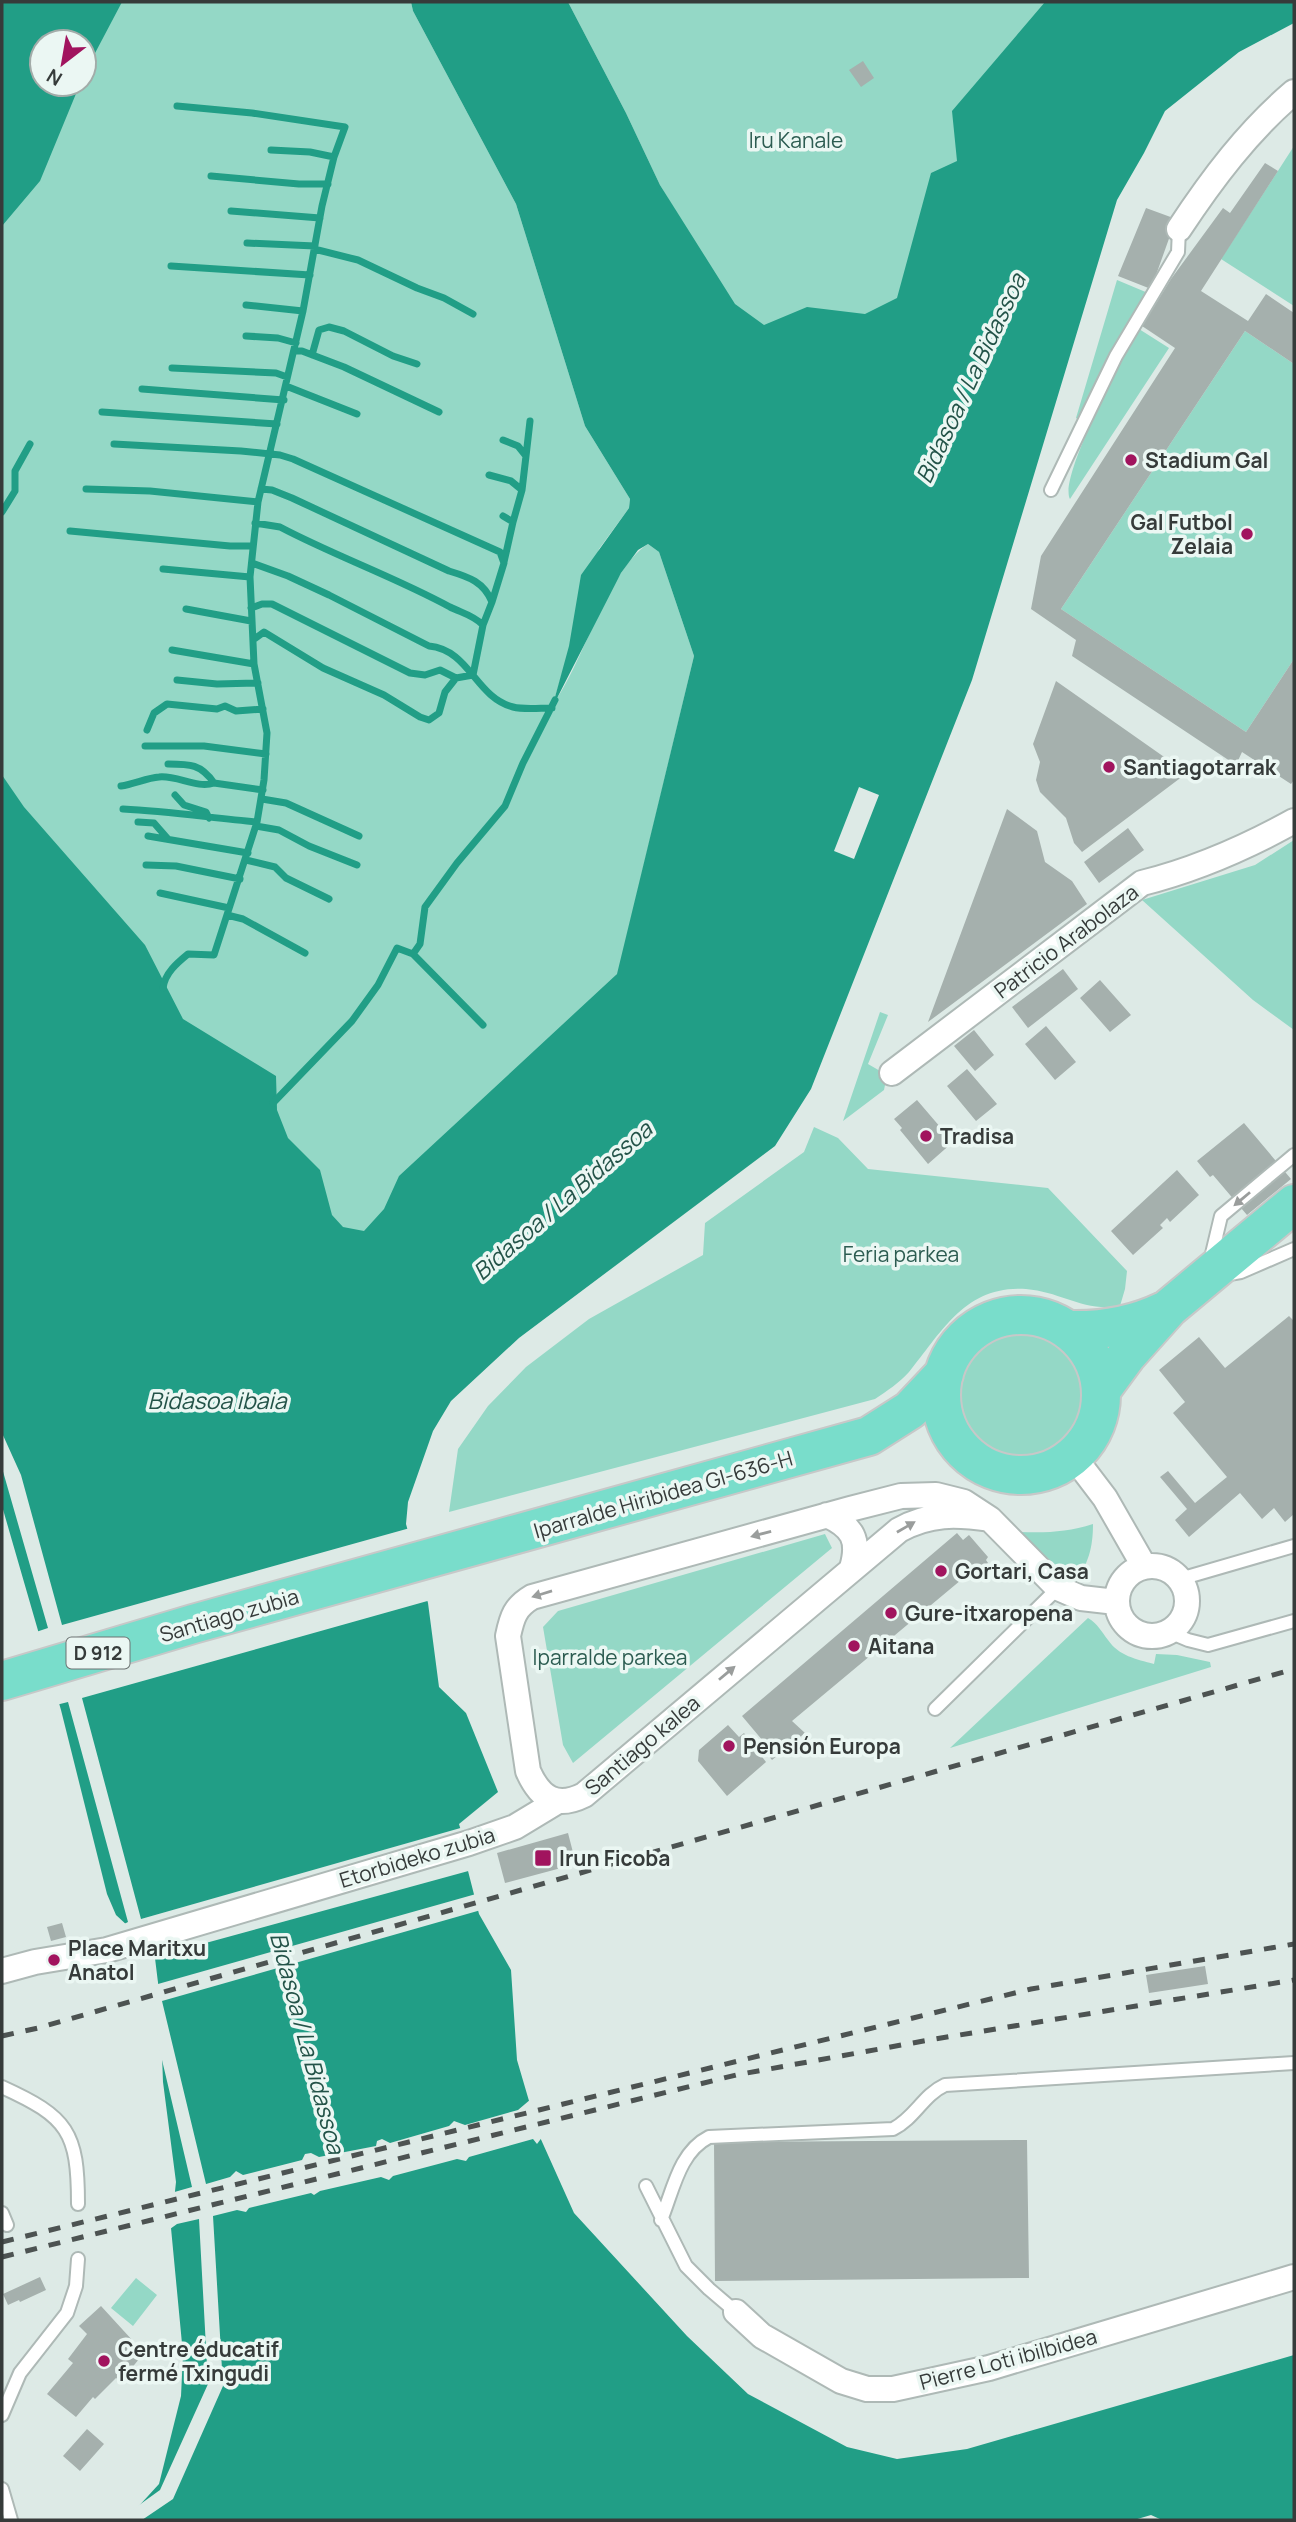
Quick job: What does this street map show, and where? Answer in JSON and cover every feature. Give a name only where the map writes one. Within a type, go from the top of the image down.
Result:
[{"type":"main road","name":"Iparralde Hiribidea GI-636-H","points":[[1102,1389],[1169,1308],[1294,1204]]},
{"type":"main road","name":"Iparralde Hiribidea GI-636-H","points":[[1068,1330],[1120,1327],[1169,1308]]},
{"type":"main road","name":"Iparralde Hiribidea GI-636-H","points":[[1032,1315],[1068,1330],[1091,1356],[1102,1389],[1096,1426],[1086,1443],[1056,1467],[1037,1474],[1017,1475],[978,1463],[962,1450],[943,1414],[941,1394],[944,1374],[951,1356],[962,1340],[994,1319],[1032,1315]]},
{"type":"main road","name":"Iparralde Hiribidea GI-636-H","points":[[457,1551],[869,1436],[910,1410],[944,1374]]},
{"type":"main road","name":"Iparralde Hiribidea GI-636-H","points":[[869,1436],[917,1439],[962,1450]]},
{"type":"main road","name":"Santiago zubia","points":[[2,1681],[457,1551]]},
{"type":"street","points":[[1179,229],[1214,176],[1273,109],[1294,92]]},
{"type":"street","name":"Patricio Arabolaza","points":[[892,1073],[1142,883],[1169,876],[1269,835],[1294,821]]},
{"type":"street","points":[[1073,1456],[1105,1498],[1144,1566]]},
{"type":"street","points":[[827,1515],[901,1496],[936,1495],[964,1502],[990,1519],[1058,1588],[1080,1598],[1116,1602]]},
{"type":"street","points":[[827,1515],[851,1532],[857,1553],[852,1568]]},
{"type":"street","name":"Santiago kalea","points":[[827,1515],[532,1597],[519,1605],[512,1616],[508,1636],[528,1772],[535,1787],[545,1796],[558,1801],[574,1800],[584,1794],[852,1568],[914,1522],[942,1515],[990,1519]]},
{"type":"street","points":[[1144,1566],[1164,1568],[1180,1579],[1186,1590],[1185,1614],[1170,1632],[1146,1636],[1134,1632],[1125,1624],[1116,1602],[1124,1579],[1133,1571],[1144,1566]]},
{"type":"street","name":"Etorbideko zubia","points":[[2,1971],[35,1962],[107,1950],[470,1843],[515,1826],[558,1801]]},
{"type":"street","name":"Pierre Loti ibilbidea","points":[[736,2312],[762,2336],[841,2381],[867,2389],[893,2389],[989,2368],[1294,2277]]},
{"type":"lane","points":[[1051,490],[1116,356],[1178,251],[1179,229]]},
{"type":"lane","points":[[1294,1155],[1221,1216],[1207,1277],[1241,1272],[1294,1249]]},
{"type":"lane","points":[[1180,1579],[1294,1546]]},
{"type":"lane","points":[[935,1709],[1058,1588]]},
{"type":"lane","points":[[1170,1632],[1208,1645],[1294,1621]]},
{"type":"lane","points":[[661,2220],[687,2154],[696,2143],[709,2137],[894,2129],[905,2123],[928,2095],[945,2085],[1294,2063]]},
{"type":"lane","points":[[2,2087],[41,2106],[68,2135],[78,2165],[78,2204]]},
{"type":"lane","points":[[646,2186],[686,2266],[736,2312]]},
{"type":"lane","points":[[2,2415],[20,2373],[67,2313],[76,2286],[78,2259]]},
{"type":"lane","points":[[2,2489],[10,2520]]},
{"type":"green space","points":[[85,2],[411,2],[413,11],[516,204],[585,426],[630,499],[629,508],[599,549],[553,704],[575,666],[608,595],[634,556],[648,544],[659,552],[694,656],[618,973],[349,1274],[2,823],[2,182],[44,98],[98,98],[98,28],[85,28]]},
{"type":"green space","name":"Iru Kanale","points":[[568,2],[1124,2],[975,267],[774,374],[660,185]]},
{"type":"green space","points":[[1294,146],[1294,306],[1221,259]]},
{"type":"green space","points":[[1117,280],[1148,293],[1117,342],[1081,421],[1076,418]]},
{"type":"green space","points":[[1139,329],[1169,348],[1070,499],[1069,487],[1083,443]]},
{"type":"green space","points":[[1245,331],[1294,364],[1294,659],[1246,732],[1061,609]]},
{"type":"green space","points":[[1294,840],[1294,1030],[1253,1000],[1142,900],[1255,865]]},
{"type":"green space","points":[[880,1012],[888,1015],[868,1064],[887,1075],[884,1090],[843,1121]]},
{"type":"green space","name":"Feria parkea","points":[[814,1127],[838,1138],[868,1169],[1048,1188],[1127,1271],[1120,1306],[1083,1304],[1026,1289],[1005,1290],[987,1295],[957,1314],[905,1376],[875,1399],[449,1512],[458,1449],[488,1406],[526,1367],[589,1319],[703,1255],[705,1223],[804,1152]]},
{"type":"green space","points":[[1020,1331],[1044,1336],[1065,1350],[1079,1371],[1084,1395],[1079,1419],[1065,1440],[1044,1454],[1020,1459],[996,1454],[975,1440],[961,1419],[956,1395],[961,1371],[975,1350],[996,1336]]},
{"type":"green space","points":[[1093,1524],[1089,1555],[1073,1582],[1020,1532],[1057,1531]]},
{"type":"green space","name":"Iparralde parkea","points":[[825,1534],[832,1548],[573,1763],[563,1745],[543,1627],[558,1611]]},
{"type":"green space","points":[[1088,1618],[1117,1650],[1128,1656],[1154,1664],[1156,1654],[1177,1655],[1210,1662],[1211,1667],[950,1748]]},
{"type":"green space","points":[[136,2278],[157,2295],[133,2326],[111,2308]]},
{"type":"water","points":[[2,2],[122,2],[98,47],[98,28],[28,28],[28,98],[74,98],[40,181],[2,226]]},
{"type":"water","name":"Bidasoa ibaia","points":[[411,2],[568,2],[660,185],[735,304],[764,325],[807,307],[865,314],[897,298],[931,173],[957,161],[952,111],[1045,2],[1294,2],[1294,23],[1239,52],[1165,111],[1117,200],[972,680],[811,1089],[775,1146],[519,1338],[451,1401],[433,1431],[408,1502],[406,1524],[428,1603],[439,1687],[466,1713],[498,1792],[459,1824],[470,1861],[467,1867],[479,1914],[511,1970],[517,2060],[539,2135],[574,2213],[687,2336],[748,2394],[847,2447],[897,2459],[967,2449],[1294,2355],[1294,2520],[1162,2520],[1151,2515],[1134,2520],[126,2520],[159,2484],[181,2396],[183,2354],[171,2228],[176,2182],[163,2082],[160,1999],[154,1950],[116,1915],[107,1894],[61,1710],[2,1506],[2,775],[24,807],[145,945],[183,1019],[276,1076],[277,1110],[288,1138],[320,1170],[332,1215],[343,1227],[364,1231],[384,1209],[399,1176],[617,974],[694,656],[659,552],[648,544],[638,550],[621,573],[552,708],[569,646],[581,575],[629,508],[630,499],[585,426],[516,204],[413,11]]},
{"type":"pier","points":[[859,787],[879,795],[854,859],[834,851]]},
{"type":"pier","points":[[2,1433],[21,1475],[62,1625],[410,1528],[431,1600],[82,1698],[141,1919],[464,1827],[473,1861],[472,1870],[151,1958],[150,1951],[122,1925],[128,1922],[68,1702],[56,1705],[36,1632],[48,1628],[2,1468]]},
{"type":"pier","points":[[476,1894],[481,1910],[162,2001],[206,2184],[230,2177],[236,2171],[243,2175],[302,2160],[305,2154],[311,2153],[319,2157],[376,2146],[377,2141],[382,2139],[390,2143],[449,2126],[454,2121],[465,2125],[518,2110],[531,2099],[543,2136],[537,2144],[533,2139],[469,2157],[466,2161],[457,2159],[393,2176],[389,2180],[381,2177],[320,2191],[314,2195],[311,2193],[249,2208],[246,2212],[237,2210],[213,2216],[223,2386],[173,2499],[142,2520],[123,2520],[128,2513],[160,2490],[208,2384],[199,2219],[177,2224],[170,2229],[167,2227],[171,2193],[192,2187],[158,2043],[152,1961],[158,1984]]},
{"type":"building","points":[[863,61],[874,78],[861,87],[849,70]]},
{"type":"building","name":"Stadium Gal","points":[[1265,163],[1278,171],[1201,291],[1248,321],[1266,294],[1294,313],[1294,364],[1245,331],[1061,609],[1246,732],[1294,659],[1294,780],[1291,784],[1242,752],[1236,765],[1072,656],[1076,640],[1031,609],[1041,556],[1175,348],[1142,326],[1171,279],[1223,208],[1230,213]]},
{"type":"building","points":[[1146,208],[1176,219],[1151,289],[1118,276]]},
{"type":"building","name":"Santiagotarrak","points":[[1056,681],[1187,773],[1082,852],[1074,843],[1066,818],[1040,792],[1036,780],[1040,762],[1033,744]]},
{"type":"building","points":[[1007,809],[1037,831],[1045,862],[1072,881],[1087,904],[928,1022]]},
{"type":"building","points":[[1128,828],[1144,850],[1099,883],[1084,862]]},
{"type":"building","points":[[1063,969],[1078,989],[1028,1028],[1012,1007]]},
{"type":"building","points":[[1100,980],[1131,1015],[1110,1032],[1080,998]]},
{"type":"building","points":[[1046,1026],[1076,1062],[1055,1080],[1025,1044]]},
{"type":"building","points":[[974,1030],[994,1055],[975,1071],[954,1046]]},
{"type":"building","points":[[967,1069],[997,1104],[976,1121],[947,1086]]},
{"type":"building","name":"Tradisa","points":[[917,1100],[953,1142],[928,1164],[894,1119]]},
{"type":"building","points":[[1244,1123],[1291,1179],[1247,1215],[1213,1175],[1210,1177],[1197,1161]]},
{"type":"building","points":[[1177,1170],[1199,1195],[1170,1222],[1167,1218],[1160,1225],[1163,1228],[1133,1255],[1111,1231]]},
{"type":"building","points":[[1289,1316],[1294,1321],[1294,1514],[1285,1522],[1274,1508],[1262,1519],[1240,1493],[1189,1537],[1175,1520],[1187,1509],[1160,1477],[1168,1471],[1195,1503],[1227,1477],[1173,1413],[1185,1402],[1159,1370],[1199,1337],[1225,1368]]},
{"type":"building","points":[[957,1533],[963,1540],[969,1535],[988,1557],[988,1563],[976,1573],[973,1570],[792,1721],[805,1733],[772,1760],[759,1744],[763,1741],[742,1716]]},
{"type":"building","points":[[728,1725],[739,1737],[744,1733],[766,1762],[727,1796],[698,1761],[699,1750]]},
{"type":"building","name":"Irun Ficoba","points":[[568,1833],[576,1864],[505,1883],[497,1853]]},
{"type":"building","points":[[62,1923],[66,1937],[51,1941],[47,1927]]},
{"type":"building","points":[[1205,1966],[1208,1984],[1149,1993],[1146,1975]]},
{"type":"building","points":[[1027,2140],[1029,2278],[715,2281],[714,2142]]},
{"type":"building","points":[[40,2277],[46,2290],[8,2305],[3,2294]]},
{"type":"building","name":"Centre éducatif fermé Txingudi","points":[[101,2306],[144,2353],[121,2381],[116,2378],[95,2399],[93,2397],[76,2417],[47,2394],[73,2363],[68,2359],[87,2334],[79,2326]]},
{"type":"building","points":[[87,2429],[104,2444],[80,2471],[63,2456]]},
{"type":"waterway","points":[[163,988],[169,973],[188,954],[214,955],[257,822],[264,780],[267,733],[254,664],[250,577],[258,502],[303,311],[322,206],[334,157],[345,127],[252,113],[177,106]]},
{"type":"waterway","points":[[271,150],[310,152],[334,157]]},
{"type":"waterway","points":[[211,176],[328,184]]},
{"type":"waterway","points":[[231,211],[320,218]]},
{"type":"waterway","points":[[247,243],[315,246]]},
{"type":"waterway","points":[[314,249],[358,260],[444,298],[473,314]]},
{"type":"waterway","points":[[171,266],[310,275]]},
{"type":"waterway","points":[[246,305],[303,311]]},
{"type":"waterway","points":[[312,355],[319,330],[329,327],[344,331],[393,356],[417,364]]},
{"type":"waterway","points":[[246,336],[278,338],[296,343]]},
{"type":"waterway","points":[[294,351],[302,351],[344,367],[439,412]]},
{"type":"waterway","points":[[172,368],[276,373],[287,377]]},
{"type":"waterway","points":[[286,386],[357,414]]},
{"type":"waterway","points":[[142,389],[284,400]]},
{"type":"waterway","points":[[102,412],[277,424]]},
{"type":"waterway","points":[[526,456],[530,421]]},
{"type":"waterway","points":[[503,440],[518,446],[526,456],[522,490]]},
{"type":"waterway","points":[[2,512],[15,491],[15,471],[30,444]]},
{"type":"waterway","points":[[114,444],[241,451],[293,459],[500,552],[504,563],[492,602]]},
{"type":"waterway","points":[[489,475],[511,481],[522,490],[513,522]]},
{"type":"waterway","points":[[86,489],[150,491],[258,502]]},
{"type":"waterway","points":[[261,489],[272,490],[292,498],[475,581],[485,590],[492,602],[483,625]]},
{"type":"waterway","points":[[503,516],[513,522],[504,562]]},
{"type":"waterway","points":[[255,523],[280,527],[475,619],[483,625],[473,675]]},
{"type":"waterway","points":[[70,531],[253,546]]},
{"type":"waterway","points":[[252,563],[329,595],[429,646],[443,649],[464,664],[500,702],[517,708],[552,708]]},
{"type":"waterway","points":[[163,569],[250,577]]},
{"type":"waterway","points":[[251,608],[272,604],[410,673],[425,675],[440,670],[456,678]]},
{"type":"waterway","points":[[186,609],[251,621]]},
{"type":"waterway","points":[[253,640],[264,632],[323,668],[384,695],[429,720],[439,713],[445,692],[456,678],[473,675]]},
{"type":"waterway","points":[[172,650],[254,664]]},
{"type":"waterway","points":[[177,680],[217,684],[258,683]]},
{"type":"waterway","points":[[273,1103],[352,1021],[378,985],[397,948],[413,954],[420,944],[425,907],[457,863],[505,806],[555,700]]},
{"type":"waterway","points":[[147,730],[154,713],[167,704],[217,709],[225,706],[236,711],[263,709]]},
{"type":"waterway","points":[[145,746],[204,746],[266,754]]},
{"type":"waterway","points":[[168,764],[194,766],[214,783],[263,790]]},
{"type":"waterway","points":[[121,786],[159,777],[201,784],[214,783]]},
{"type":"waterway","points":[[175,795],[184,805],[206,812],[209,818]]},
{"type":"waterway","points":[[262,799],[286,803],[359,836]]},
{"type":"waterway","points":[[123,809],[257,822]]},
{"type":"waterway","points":[[138,822],[154,823],[168,839]]},
{"type":"waterway","points":[[256,826],[279,830],[309,846],[357,865]]},
{"type":"waterway","points":[[148,836],[248,853]]},
{"type":"waterway","points":[[246,860],[275,867],[286,878],[329,899]]},
{"type":"waterway","points":[[146,865],[176,866],[240,879]]},
{"type":"waterway","points":[[160,893],[229,908]]},
{"type":"waterway","points":[[227,915],[243,919],[305,953]]},
{"type":"waterway","points":[[413,954],[483,1025]]},
{"type":"railway","points":[[2,2036],[38,2028],[1294,1669]]},
{"type":"railway","points":[[2,2242],[1031,1989],[1294,1944]]},
{"type":"railway","points":[[2,2257],[736,2075],[929,2040],[1294,1980]]},
{"type":"place","name":"Stadium Gal","points":[[1131,460]]},
{"type":"place","name":"Gal Futbol Zelaia","points":[[1247,534]]},
{"type":"place","name":"Santiagotarrak","points":[[1109,767]]},
{"type":"place","name":"Tradisa","points":[[926,1136]]},
{"type":"place","name":"Gortari, Casa","points":[[941,1571]]},
{"type":"place","name":"Gure-itxaropena","points":[[891,1613]]},
{"type":"place","name":"Aitana","points":[[854,1646]]},
{"type":"place","name":"Pensión Europa","points":[[729,1746]]},
{"type":"place","name":"Irun Ficoba","points":[[543,1858]]},
{"type":"place","name":"Place Maritxu Anatol","points":[[54,1960]]},
{"type":"place","name":"Centre éducatif fermé Txingudi","points":[[104,2361]]},
{"type":"water label","name":"Bidasoa / La Bidassoa","points":[[970,378]]},
{"type":"water label","name":"Bidasoa / La Bidassoa","points":[[562,1200]]},
{"type":"water label","name":"Bidasoa / La Bidassoa","points":[[308,2043]]}]
